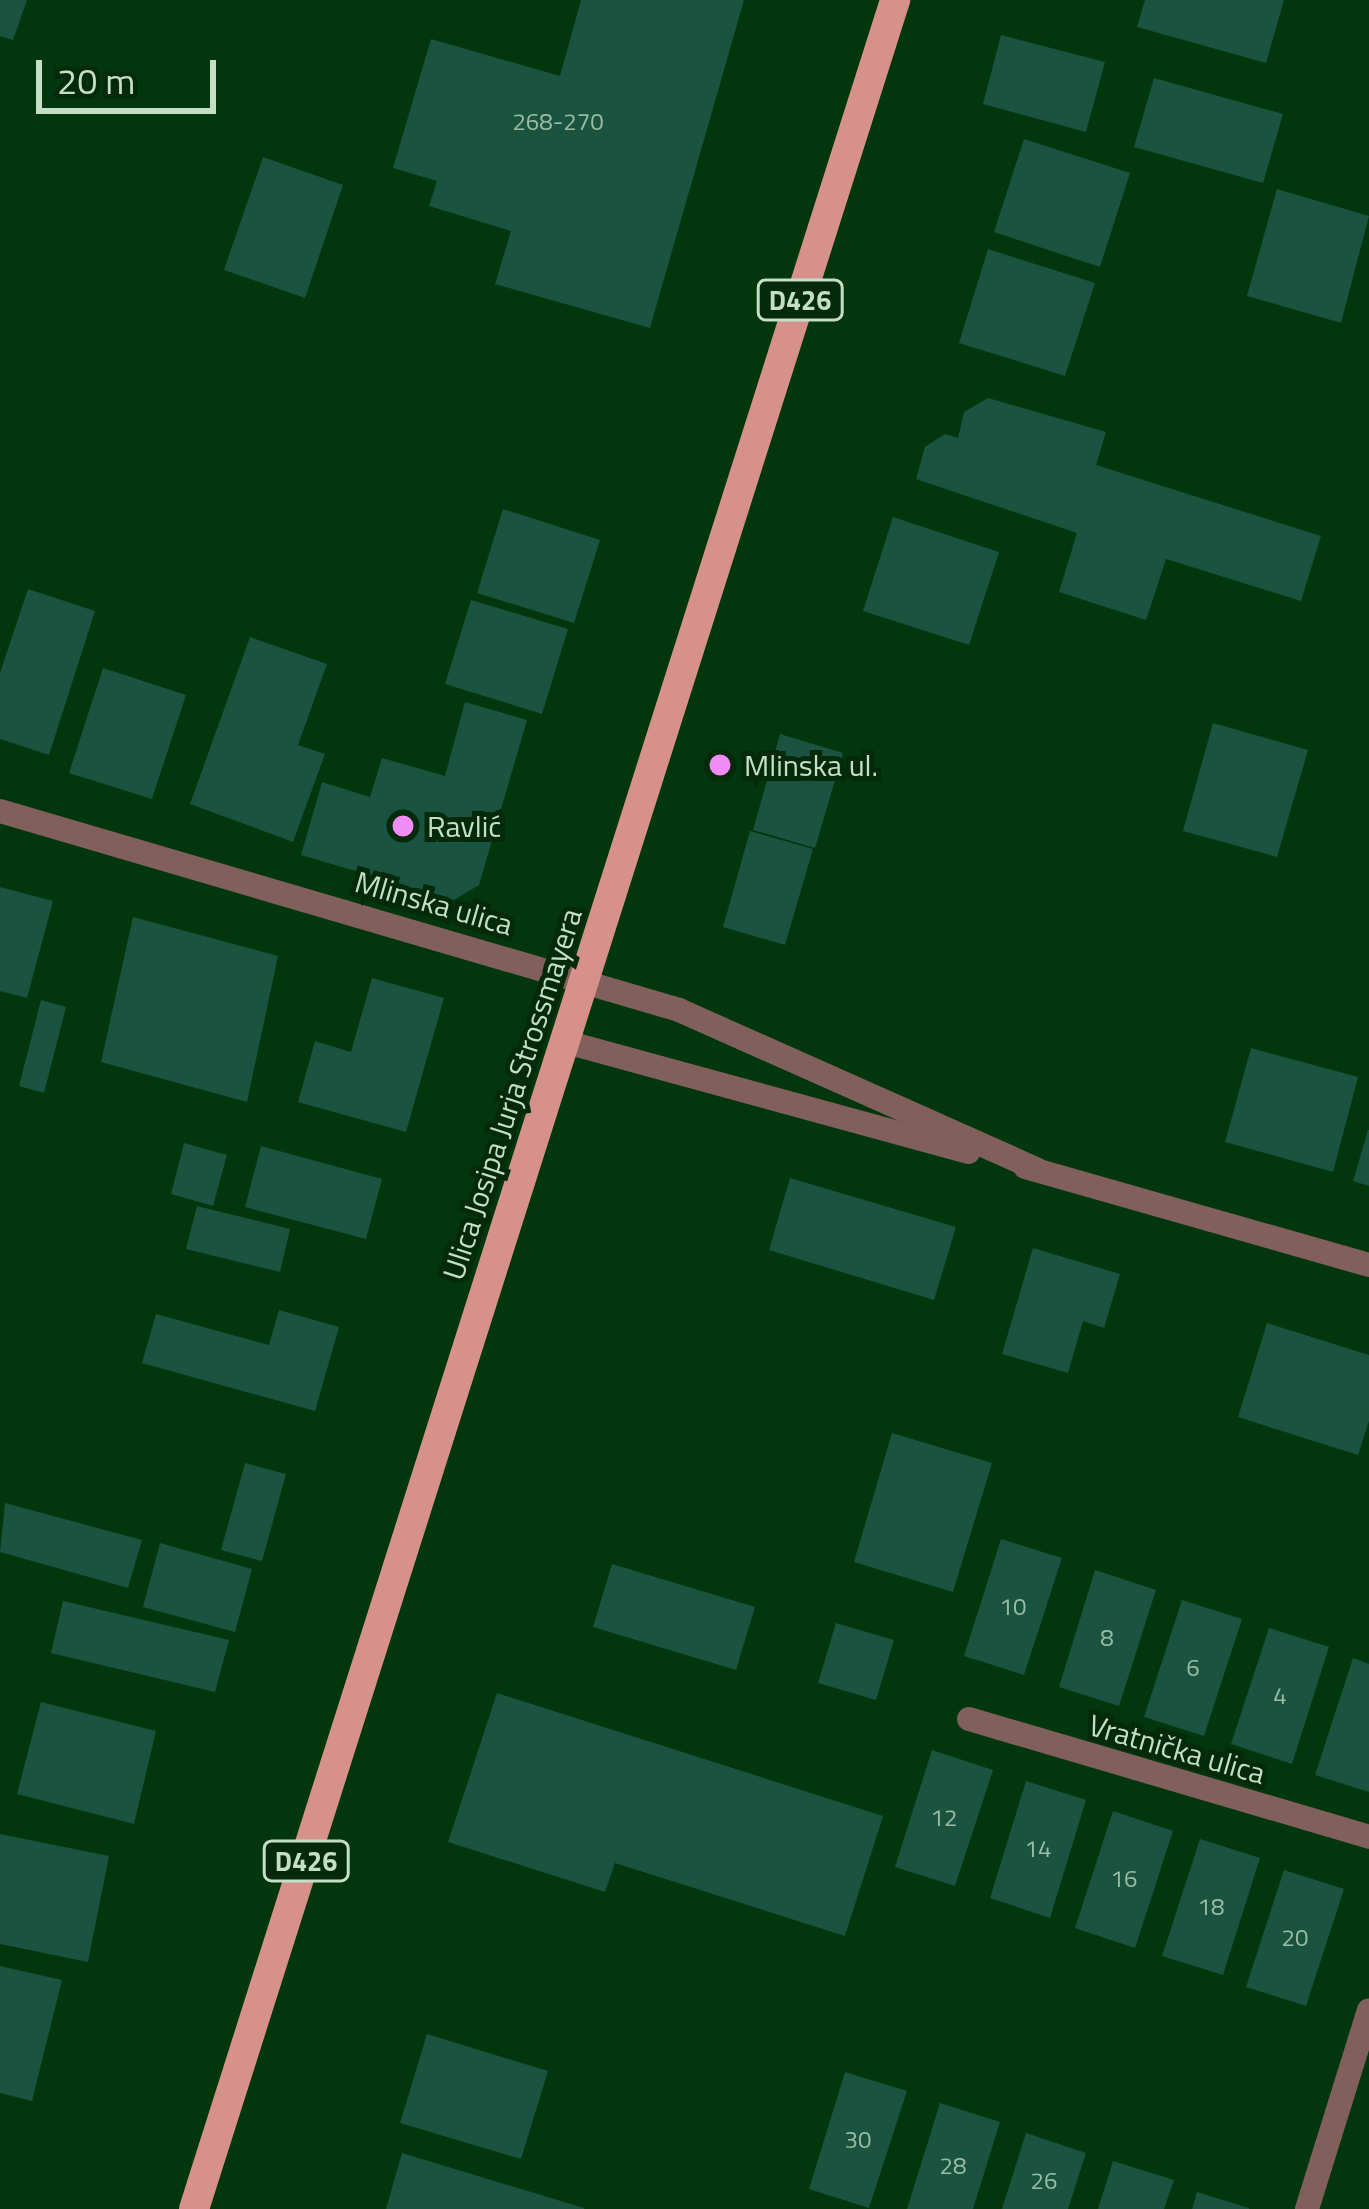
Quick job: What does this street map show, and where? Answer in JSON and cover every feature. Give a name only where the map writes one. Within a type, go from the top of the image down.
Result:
[{"type":"main road","name":"Ulica Josipa Jurja Strossmayera","points":[[194,2209],[895,0]]},
{"type":"street","name":"Mlinska ulica","points":[[0,812],[679,1010],[1038,1170]]},
{"type":"street","name":"Mlinska ulica","points":[[566,1042],[1369,1265]]},
{"type":"street","name":"Vratnička ulica","points":[[969,1719],[1369,1837]]},
{"type":"street","points":[[1307,2209],[1369,2010]]},
{"type":"building","points":[[0,0],[27,0],[13,40],[0,36]]},
{"type":"building","points":[[581,0],[744,0],[650,328],[495,284],[511,231],[429,206],[437,181],[393,168],[431,39],[560,76]]},
{"type":"building","points":[[1145,0],[1284,0],[1266,63],[1137,27]]},
{"type":"building","points":[[1001,35],[1105,62],[1086,132],[983,104]]},
{"type":"building","points":[[1154,78],[1283,114],[1263,183],[1134,147]]},
{"type":"building","points":[[1024,139],[1130,173],[1100,267],[994,232]]},
{"type":"building","points":[[263,157],[343,185],[305,298],[224,270]]},
{"type":"building","points":[[1277,189],[1369,216],[1341,323],[1247,296]]},
{"type":"building","points":[[988,249],[1095,283],[1065,376],[959,343]]},
{"type":"building","points":[[988,398],[1106,432],[1096,465],[1321,536],[1301,601],[1166,559],[1146,620],[1059,592],[1077,533],[916,479],[925,447],[945,434],[958,438],[964,412]]},
{"type":"building","points":[[503,509],[600,540],[574,623],[477,593]]},
{"type":"building","points":[[893,517],[999,552],[969,645],[863,611]]},
{"type":"building","points":[[28,589],[95,611],[49,755],[0,739],[0,673]]},
{"type":"building","points":[[471,600],[568,629],[542,714],[445,684]]},
{"type":"building","points":[[250,637],[327,664],[298,745],[325,754],[293,842],[190,804]]},
{"type":"building","points":[[103,668],[186,695],[152,799],[69,773]]},
{"type":"building","name":"Ravlić","points":[[465,702],[527,720],[479,885],[454,900],[301,855],[322,782],[370,797],[382,758],[445,776]]},
{"type":"building","points":[[1213,723],[1308,750],[1277,857],[1183,831]]},
{"type":"building","points":[[780,734],[843,753],[815,848],[753,830]]},
{"type":"building","points":[[750,831],[813,849],[785,945],[723,927]]},
{"type":"building","points":[[0,887],[53,901],[27,998],[0,991]]},
{"type":"building","points":[[133,917],[278,956],[247,1102],[101,1062]]},
{"type":"building","points":[[372,978],[444,998],[406,1132],[298,1102],[315,1041],[351,1052]]},
{"type":"building","points":[[41,1000],[66,1007],[44,1093],[19,1086]]},
{"type":"building","points":[[1251,1048],[1358,1077],[1333,1172],[1225,1142]]},
{"type":"building","points":[[1369,1130],[1369,1186],[1353,1181]]},
{"type":"building","points":[[184,1143],[227,1155],[213,1206],[171,1194]]},
{"type":"building","points":[[261,1146],[382,1179],[366,1239],[245,1207]]},
{"type":"building","points":[[790,1178],[956,1227],[934,1300],[769,1250]]},
{"type":"building","points":[[197,1206],[290,1229],[280,1272],[186,1249]]},
{"type":"building","points":[[1033,1248],[1120,1274],[1104,1328],[1083,1321],[1068,1373],[1002,1354]]},
{"type":"building","points":[[279,1310],[339,1327],[315,1411],[142,1363],[156,1314],[269,1345]]},
{"type":"building","points":[[1267,1323],[1369,1355],[1369,1421],[1358,1455],[1238,1417]]},
{"type":"building","points":[[892,1433],[992,1463],[953,1592],[854,1562]]},
{"type":"building","points":[[245,1463],[286,1474],[262,1561],[221,1550]]},
{"type":"building","points":[[5,1503],[142,1540],[128,1588],[0,1552]]},
{"type":"building","points":[[1001,1539],[1062,1558],[1024,1675],[964,1656]]},
{"type":"building","points":[[160,1543],[252,1569],[235,1632],[143,1607]]},
{"type":"building","points":[[612,1564],[755,1607],[736,1670],[593,1627]]},
{"type":"building","points":[[1095,1570],[1156,1590],[1119,1706],[1059,1687]]},
{"type":"building","points":[[1182,1600],[1242,1619],[1204,1736],[1144,1717]]},
{"type":"building","points":[[63,1601],[229,1640],[215,1692],[51,1653]]},
{"type":"building","points":[[836,1623],[894,1640],[876,1700],[818,1683]]},
{"type":"building","points":[[1269,1628],[1329,1647],[1292,1764],[1231,1744]]},
{"type":"building","points":[[1353,1658],[1369,1664],[1369,1792],[1315,1775]]},
{"type":"building","points":[[497,1693],[883,1816],[845,1936],[615,1863],[605,1892],[448,1842]]},
{"type":"building","points":[[41,1702],[156,1731],[134,1824],[17,1794]]},
{"type":"building","points":[[932,1750],[993,1770],[955,1886],[895,1867]]},
{"type":"building","points":[[1026,1781],[1086,1800],[1050,1918],[990,1898]]},
{"type":"building","points":[[1113,1811],[1173,1831],[1135,1948],[1075,1928]]},
{"type":"building","points":[[0,1834],[109,1856],[88,1962],[0,1944]]},
{"type":"building","points":[[1200,1839],[1260,1858],[1223,1975],[1162,1956]]},
{"type":"building","points":[[1284,1870],[1344,1889],[1306,2006],[1246,1987]]},
{"type":"building","points":[[0,1966],[62,1980],[32,2101],[0,2093]]},
{"type":"building","points":[[427,2034],[548,2071],[521,2159],[400,2123]]},
{"type":"building","points":[[845,2072],[907,2091],[869,2208],[809,2189]]},
{"type":"building","points":[[940,2103],[1000,2122],[973,2209],[907,2209]]},
{"type":"building","points":[[1026,2133],[1086,2153],[1068,2209],[1002,2209]]},
{"type":"building","points":[[402,2153],[584,2208],[584,2209],[386,2209]]},
{"type":"building","points":[[1113,2161],[1174,2180],[1164,2209],[1098,2209]]},
{"type":"building","points":[[1197,2192],[1249,2208],[1249,2209],[1192,2209]]},
{"type":"place","name":"Mlinska ul.","points":[[720,765]]},
{"type":"place","name":"Ravlić","points":[[403,826]]}]
